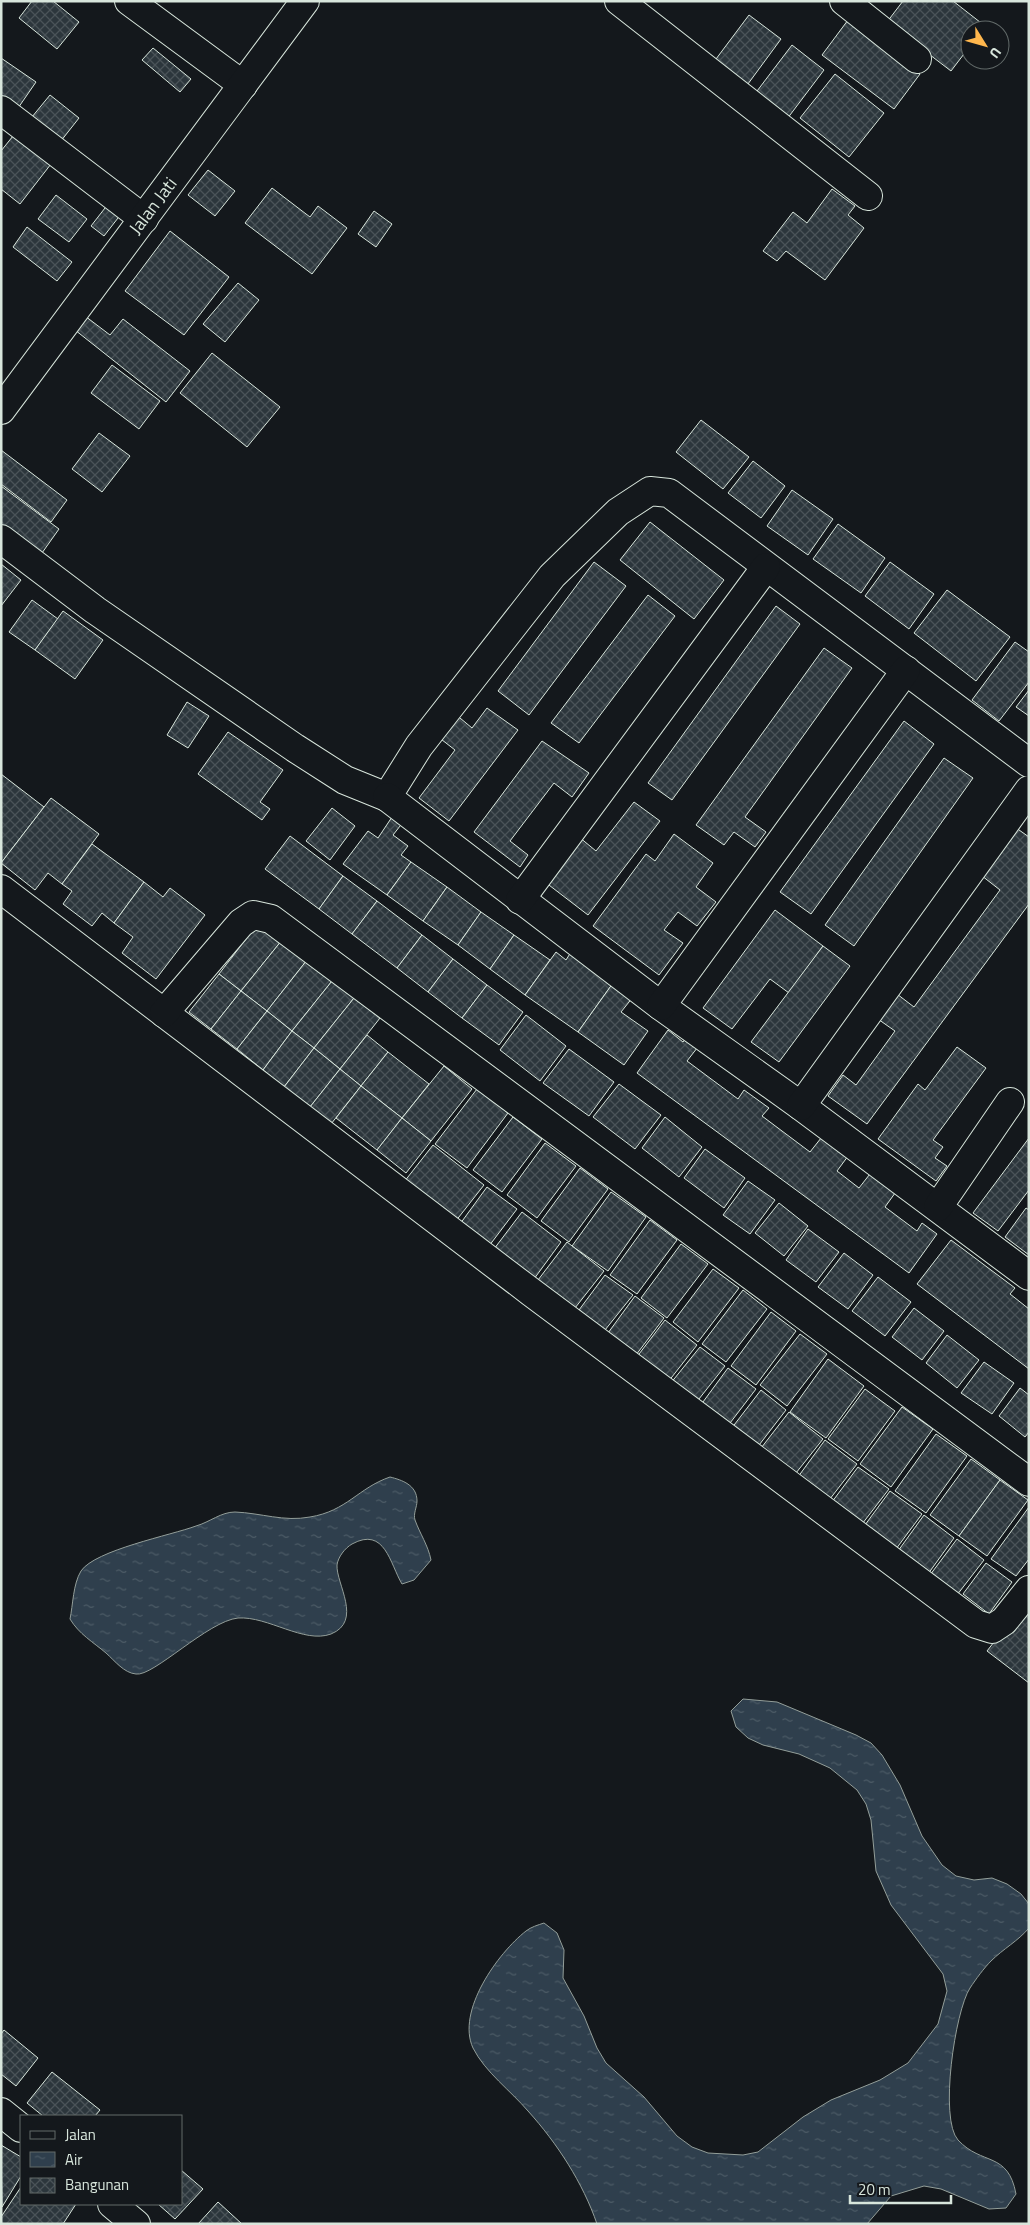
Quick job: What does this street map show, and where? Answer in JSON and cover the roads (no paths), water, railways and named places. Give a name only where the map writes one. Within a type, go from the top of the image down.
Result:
[{"type":"street","points":[[129,1],[243,85]]},
{"type":"street","name":"Jalan Jati","points":[[1,410],[305,1]]},
{"type":"street","points":[[619,1],[868,196]]},
{"type":"street","points":[[844,1],[917,59]]},
{"type":"street","points":[[1,110],[144,219]]},
{"type":"street","points":[[387,797],[419,746],[552,576],[618,512],[650,490],[669,494],[1029,763]]},
{"type":"street","points":[[1,539],[95,610],[304,753],[345,780],[387,797],[520,900],[662,1006],[801,1106],[1029,1276]]},
{"type":"street","points":[[520,900],[766,566]]},
{"type":"street","points":[[662,1006],[906,670]]},
{"type":"street","points":[[801,1106],[1029,790]]},
{"type":"street","points":[[1,890],[531,1292],[976,1624],[992,1628],[1004,1621],[1029,1590]]},
{"type":"street","points":[[164,1013],[241,923],[253,915],[271,919],[1029,1482]]},
{"type":"street","points":[[938,1207],[1010,1102]]},
{"type":"street","points":[[1,2112],[20,2127]]},
{"type":"street","points":[[113,2205],[136,2224]]},
{"type":"water","points":[[390,1477],[408,1484],[416,1495],[415,1520],[431,1560],[414,1580],[402,1584],[390,1558],[379,1543],[372,1540],[363,1540],[349,1546],[340,1556],[337,1565],[347,1611],[345,1620],[340,1628],[331,1634],[309,1635],[261,1621],[238,1618],[226,1621],[212,1628],[155,1667],[144,1673],[136,1674],[120,1666],[82,1633],[70,1619],[78,1576],[89,1563],[102,1556],[135,1544],[185,1530],[230,1512],[291,1518],[323,1514],[334,1510],[369,1487]]},
{"type":"water","points":[[743,1699],[777,1702],[871,1743],[882,1755],[900,1785],[922,1836],[942,1865],[956,1876],[974,1880],[992,1878],[1007,1884],[1021,1894],[1029,1904],[1029,1928],[991,1961],[970,1988],[964,2000],[955,2041],[949,2089],[952,2128],[958,2140],[967,2148],[1000,2165],[1007,2171],[1012,2180],[1016,2194],[1006,2208],[989,2209],[941,2189],[924,2186],[891,2196],[867,2224],[597,2224],[577,2179],[559,2150],[528,2111],[484,2065],[473,2048],[469,2033],[470,2017],[475,2001],[492,1968],[515,1941],[528,1930],[544,1923],[557,1933],[564,1950],[563,1978],[584,2016],[597,2048],[606,2063],[644,2097],[677,2136],[692,2147],[708,2153],[743,2155],[758,2152],[803,2117],[831,2100],[880,2080],[908,2063],[938,2024],[947,1991],[943,1974],[891,1905],[876,1871],[871,1820],[866,1804],[857,1790],[830,1768],[799,1754],[763,1745],[748,1738],[736,1727],[731,1711]]}]
